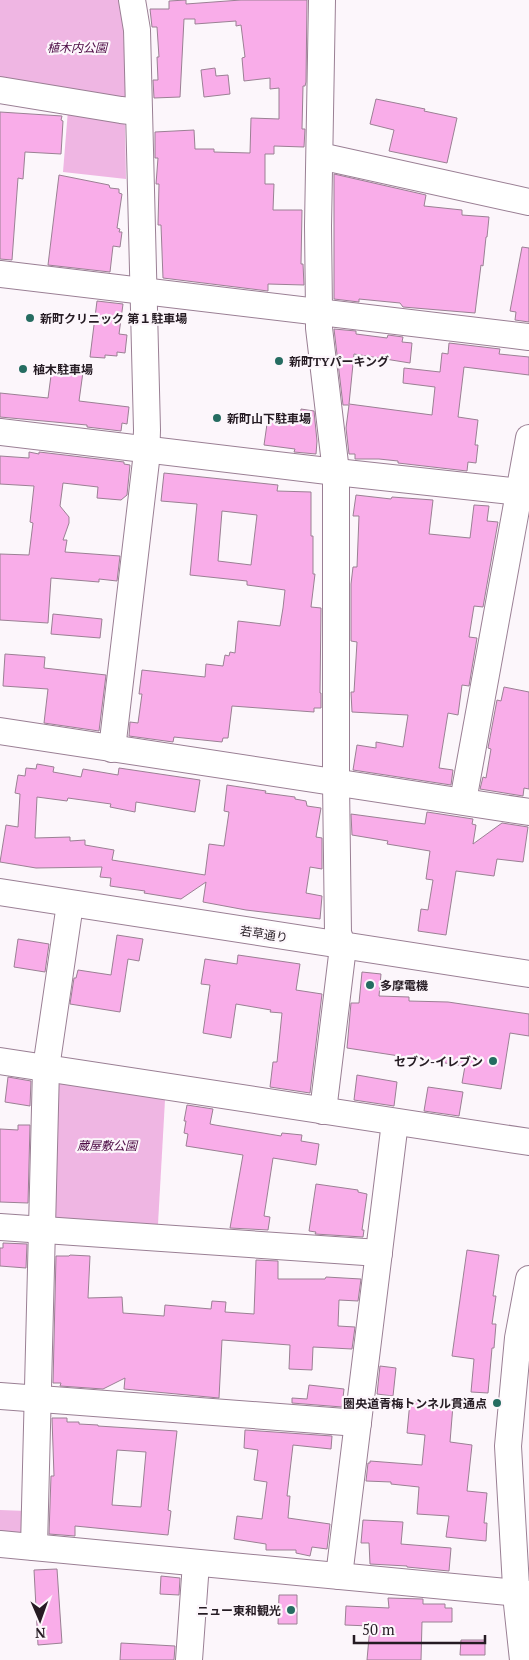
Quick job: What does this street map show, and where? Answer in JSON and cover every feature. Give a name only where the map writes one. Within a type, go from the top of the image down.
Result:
[{"type":"street","points":[[112,749],[146,449],[137,30],[132,0]]},
{"type":"street","points":[[322,0],[319,328],[336,472],[338,933],[343,947],[323,1111]]},
{"type":"street","points":[[0,90],[139,112]]},
{"type":"street","points":[[320,156],[529,202]]},
{"type":"street","points":[[0,274],[529,337]]},
{"type":"street","points":[[0,432],[336,472],[524,492]]},
{"type":"street","points":[[463,801],[524,492],[529,438]]},
{"type":"street","points":[[0,731],[529,812]]},
{"type":"street","name":"若草通り","points":[[0,892],[343,947],[529,974]]},
{"type":"street","points":[[34,1547],[46,1068],[70,904]]},
{"type":"street","points":[[0,1061],[529,1142]]},
{"type":"street","points":[[339,1576],[395,1122]]},
{"type":"street","points":[[0,1227],[379,1253]]},
{"type":"street","points":[[523,1660],[523,1594],[508,1446],[529,1279]]},
{"type":"street","points":[[0,1396],[358,1424]]},
{"type":"street","points":[[0,1544],[523,1594]]},
{"type":"street","points":[[189,1660],[196,1563]]},
{"type":"green space","name":"植木内公園","points":[[0,0],[119,0],[123,23],[126,97],[119,102],[0,79]]},
{"type":"green space","points":[[68,110],[120,119],[125,125],[126,179],[63,172]]},
{"type":"green space","name":"蔵屋敷公園","points":[[59,1078],[161,1094],[165,1100],[158,1224],[152,1230],[50,1217]]},
{"type":"green space","points":[[0,1510],[27,1511],[21,1535],[0,1533]]},
{"type":"building","points":[[186,0],[186,4],[241,0],[307,0],[306,82],[305,86],[303,86],[302,129],[305,129],[304,147],[274,146],[274,154],[265,154],[265,184],[274,184],[273,210],[302,210],[301,264],[303,264],[304,285],[268,284],[268,291],[163,278],[161,225],[158,225],[159,184],[156,184],[158,158],[155,158],[155,132],[194,130],[195,149],[214,149],[214,152],[250,153],[251,118],[279,119],[279,88],[270,89],[270,78],[244,81],[242,58],[245,57],[241,25],[236,26],[236,21],[195,24],[195,19],[184,19],[180,97],[154,98],[153,80],[158,80],[157,57],[159,57],[157,27],[152,27],[150,9],[169,9],[169,1]]},
{"type":"building","points":[[215,68],[216,76],[228,75],[230,94],[204,97],[201,70]]},
{"type":"building","points":[[376,99],[457,118],[447,163],[389,151],[394,130],[370,124]]},
{"type":"building","points":[[0,112],[62,116],[61,120],[63,121],[61,154],[25,152],[23,179],[18,178],[12,260],[0,259]]},
{"type":"building","points":[[334,174],[426,195],[424,206],[462,210],[462,215],[489,217],[475,313],[403,307],[400,303],[359,299],[359,302],[334,299]]},
{"type":"building","points":[[59,175],[109,185],[110,188],[119,189],[119,193],[122,194],[117,228],[120,229],[119,232],[122,232],[120,247],[113,246],[110,272],[48,265]]},
{"type":"building","points":[[522,247],[529,248],[529,322],[515,320],[516,312],[510,311]]},
{"type":"building","points":[[97,301],[123,304],[119,334],[127,335],[125,353],[117,352],[117,356],[105,355],[105,358],[90,357]]},
{"type":"building","points":[[334,329],[356,331],[356,334],[387,338],[388,335],[403,337],[402,342],[412,343],[410,363],[354,354],[349,404],[432,415],[435,387],[403,383],[404,368],[440,372],[442,353],[448,354],[449,343],[500,349],[499,354],[529,357],[529,375],[464,367],[458,417],[478,420],[475,445],[478,445],[476,463],[468,462],[467,471],[398,463],[398,461],[355,459],[355,454],[349,454],[346,428],[349,405],[343,405]]},
{"type":"building","points":[[52,368],[83,372],[79,401],[129,407],[127,424],[122,423],[121,431],[87,427],[87,425],[0,417],[0,393],[48,398]]},
{"type":"building","points":[[301,409],[314,411],[317,441],[316,454],[294,452],[295,449],[264,445],[268,417],[300,420]]},
{"type":"building","points":[[29,452],[124,462],[124,464],[130,465],[127,495],[121,500],[97,498],[98,487],[63,483],[60,506],[69,517],[69,523],[63,540],[67,540],[65,552],[120,556],[117,581],[99,579],[99,582],[51,578],[48,623],[0,620],[0,554],[29,555],[33,523],[30,522],[34,486],[0,484],[0,456],[29,458]]},
{"type":"building","points":[[164,473],[278,485],[277,491],[311,492],[311,536],[313,536],[313,574],[315,574],[311,607],[321,608],[321,708],[314,708],[314,712],[232,706],[228,738],[223,738],[222,742],[174,737],[173,742],[129,736],[130,722],[138,723],[142,694],[139,694],[142,670],[205,677],[206,664],[223,666],[225,655],[229,656],[230,652],[235,653],[238,621],[280,626],[283,608],[285,590],[247,585],[247,581],[190,575],[197,504],[161,501]],"holes":[[[222,511],[257,515],[251,565],[218,561]]]},
{"type":"building","points":[[356,495],[391,499],[392,497],[433,500],[429,534],[470,538],[474,505],[489,506],[487,521],[498,522],[483,607],[474,606],[469,637],[477,638],[469,686],[462,685],[458,715],[448,713],[439,768],[453,770],[451,785],[353,770],[357,745],[376,748],[376,742],[403,747],[408,715],[352,712],[351,692],[354,692],[357,642],[351,641],[351,584],[353,567],[357,567],[359,516],[353,516]]},
{"type":"building","points":[[53,614],[102,619],[100,638],[51,634]]},
{"type":"building","points":[[5,654],[45,657],[44,668],[106,675],[99,731],[44,723],[48,689],[3,686]]},
{"type":"building","points":[[504,687],[529,692],[529,789],[524,788],[523,796],[480,789],[483,777],[486,778],[491,749],[488,748],[497,700],[501,701]]},
{"type":"building","points":[[37,764],[54,767],[53,772],[81,777],[83,769],[118,775],[119,768],[200,780],[195,812],[136,802],[135,812],[110,807],[111,804],[68,798],[67,801],[37,797],[35,838],[70,837],[70,841],[85,840],[85,845],[114,850],[112,860],[205,875],[209,844],[224,846],[229,812],[224,811],[227,785],[295,797],[295,799],[306,801],[307,806],[321,808],[316,837],[322,838],[322,869],[310,867],[306,893],[322,896],[320,919],[246,910],[203,902],[206,882],[181,899],[110,886],[111,878],[100,877],[102,867],[36,868],[0,862],[6,825],[18,827],[20,794],[15,793],[18,775],[25,776],[26,768],[36,769]]},
{"type":"building","points":[[427,812],[473,819],[472,824],[476,825],[473,844],[502,823],[528,827],[523,862],[497,859],[494,876],[456,871],[446,935],[418,931],[421,909],[428,910],[433,880],[426,879],[430,851],[387,844],[388,841],[352,835],[351,814],[425,824]]},
{"type":"building","points":[[117,935],[143,939],[139,961],[128,959],[120,1012],[70,1004],[74,978],[76,978],[78,970],[111,975]]},
{"type":"building","points":[[18,939],[49,944],[45,972],[14,967]]},
{"type":"building","points":[[238,955],[300,964],[296,990],[322,994],[310,1093],[270,1087],[273,1062],[277,1062],[282,1013],[236,1004],[231,1038],[203,1033],[210,985],[201,984],[205,959],[237,964]]},
{"type":"building","points":[[362,972],[381,974],[379,996],[409,997],[409,1001],[448,1002],[529,1014],[529,1036],[510,1033],[501,1089],[462,1083],[465,1066],[347,1048],[351,1003],[359,1003]]},
{"type":"building","points":[[357,1075],[397,1082],[394,1106],[354,1100]]},
{"type":"building","points":[[8,1077],[31,1081],[30,1106],[5,1102]]},
{"type":"building","points":[[428,1087],[463,1092],[459,1116],[424,1111]]},
{"type":"building","points":[[187,1105],[213,1109],[210,1124],[281,1136],[282,1133],[302,1135],[301,1141],[319,1144],[316,1165],[273,1158],[264,1216],[270,1217],[268,1230],[230,1228],[243,1155],[186,1146],[188,1134],[184,1133],[186,1121],[184,1121]]},
{"type":"building","points":[[18,1125],[30,1125],[28,1203],[0,1202],[0,1129],[18,1130]]},
{"type":"building","points":[[316,1184],[358,1190],[358,1192],[367,1194],[362,1230],[364,1230],[363,1237],[315,1234],[316,1232],[309,1231]]},
{"type":"building","points":[[3,1243],[27,1244],[26,1268],[0,1266],[0,1248],[3,1248]]},
{"type":"building","points":[[467,1250],[499,1255],[493,1296],[496,1296],[492,1324],[496,1324],[488,1393],[471,1392],[474,1359],[452,1356]]},
{"type":"building","points":[[56,1256],[90,1256],[88,1298],[122,1297],[123,1313],[164,1316],[165,1305],[211,1309],[212,1301],[226,1302],[225,1312],[254,1314],[256,1260],[278,1261],[278,1279],[325,1279],[326,1277],[361,1279],[358,1301],[339,1300],[338,1326],[355,1327],[352,1349],[313,1347],[312,1370],[289,1369],[290,1345],[222,1340],[219,1398],[124,1389],[125,1378],[103,1389],[60,1386],[61,1383],[53,1383]]},
{"type":"building","points":[[380,1366],[396,1368],[393,1396],[377,1394]]},
{"type":"building","points":[[309,1385],[344,1389],[342,1407],[292,1403],[292,1398],[307,1399]]},
{"type":"building","points":[[410,1401],[453,1405],[450,1442],[472,1445],[467,1491],[487,1493],[484,1523],[487,1523],[486,1541],[446,1537],[449,1516],[417,1514],[419,1487],[391,1484],[391,1482],[366,1481],[368,1463],[370,1461],[422,1465],[425,1435],[407,1433]]},
{"type":"building","points":[[52,1418],[67,1418],[67,1422],[79,1422],[79,1424],[98,1426],[177,1431],[168,1510],[171,1511],[168,1535],[75,1526],[75,1536],[49,1534],[51,1476],[54,1476]],"holes":[[[117,1450],[146,1452],[141,1507],[112,1505]]]},
{"type":"building","points":[[245,1430],[332,1436],[331,1449],[293,1445],[287,1496],[290,1496],[288,1518],[330,1524],[327,1549],[312,1547],[310,1556],[296,1553],[296,1550],[266,1550],[266,1544],[234,1539],[237,1516],[262,1519],[267,1482],[254,1480],[258,1450],[244,1448]]},
{"type":"building","points":[[363,1520],[403,1522],[401,1544],[451,1548],[449,1571],[370,1564],[369,1543],[361,1543]]},
{"type":"building","points":[[57,1569],[62,1643],[38,1645],[34,1570]]},
{"type":"building","points":[[161,1576],[180,1578],[179,1595],[160,1594]]},
{"type":"building","points":[[279,1595],[297,1595],[297,1624],[278,1624]]},
{"type":"building","points":[[388,1598],[423,1599],[423,1604],[445,1604],[445,1608],[452,1608],[452,1622],[422,1622],[421,1660],[367,1660],[370,1626],[345,1625],[346,1606],[389,1608]]},
{"type":"building","points":[[461,1640],[485,1640],[485,1655],[460,1655]]},
{"type":"building","points":[[121,1643],[175,1646],[174,1660],[120,1660]]},
{"type":"place","name":"新町クリニック 第１駐車場","points":[[30,318]]},
{"type":"place","name":"新町TYパーキング","points":[[279,361]]},
{"type":"place","name":"植木駐車場","points":[[23,369]]},
{"type":"place","name":"新町山下駐車場","points":[[217,418]]},
{"type":"place","name":"多摩電機","points":[[370,985]]},
{"type":"place","name":"セブン-イレブン","points":[[493,1061]]},
{"type":"place","name":"圏央道青梅トンネル貫通点","points":[[497,1403]]},
{"type":"place","name":"ニュー東和観光","points":[[291,1610]]}]
